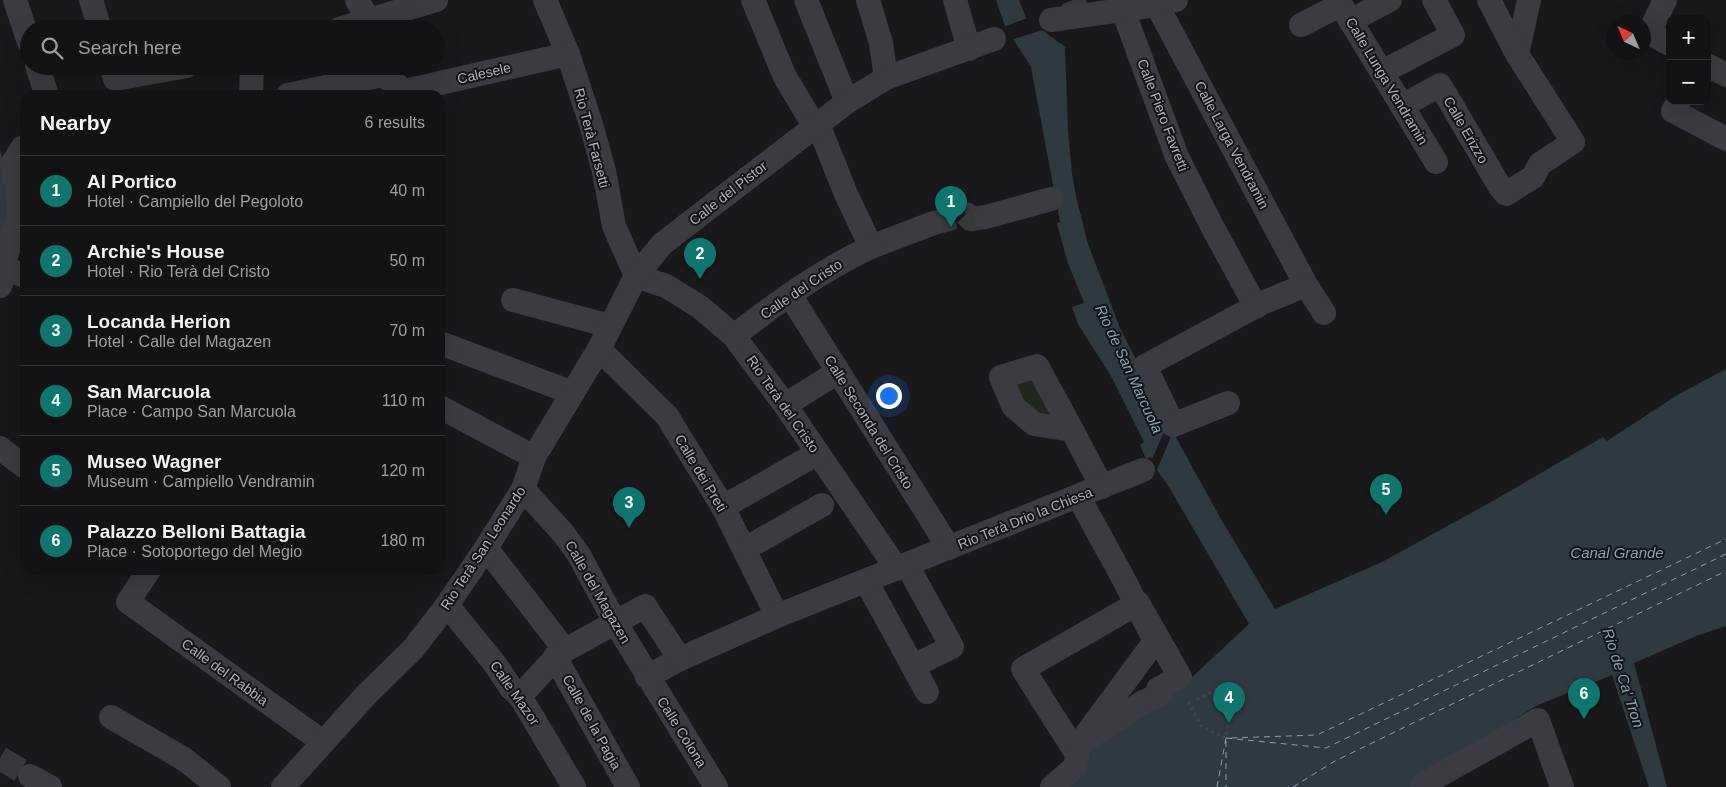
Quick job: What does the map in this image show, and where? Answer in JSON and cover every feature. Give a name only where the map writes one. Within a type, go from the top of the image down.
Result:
[{"type":"street","points":[[15,0],[22,20]]},
{"type":"street","points":[[91,0],[97,20]]},
{"type":"street","points":[[357,0],[369,20],[436,0]]},
{"type":"street","name":"Rio Terà Farsetti","points":[[545,0],[568,54],[590,121],[604,171],[614,226],[636,276]]},
{"type":"street","points":[[753,0],[786,77],[871,247]]},
{"type":"street","points":[[806,0],[846,102]]},
{"type":"street","points":[[868,0],[882,43],[888,79]]},
{"type":"street","points":[[956,0],[969,48]]},
{"type":"street","points":[[1301,25],[1343,9],[1390,0]]},
{"type":"street","points":[[1382,72],[1453,35],[1434,0]]},
{"type":"street","points":[[1481,0],[1478,2],[1509,50],[1514,57],[1517,54]]},
{"type":"street","points":[[1489,0],[1517,54]]},
{"type":"street","points":[[1517,54],[1529,0]]},
{"type":"street","points":[[1665,0],[1649,33],[1666,42]]},
{"type":"street","points":[[1051,20],[1078,12],[1123,10],[1166,3]]},
{"type":"street","name":"Calle Larga Vendramin","points":[[1166,3],[1306,285],[1324,313]]},
{"type":"street","name":"Calle Lunga Vendramin","points":[[1343,9],[1436,162]]},
{"type":"street","name":"Calle Piero Favretti","points":[[1123,10],[1177,157],[1236,270],[1259,305]]},
{"type":"street","name":"Calle del Pistor","points":[[636,276],[662,244],[846,102],[888,79],[994,39]]},
{"type":"street","name":"Calesele","points":[[409,90],[568,54]]},
{"type":"street","name":"Calle Erizzo","points":[[1402,106],[1440,85],[1500,188],[1506,194],[1533,177],[1540,164],[1573,142],[1517,54]]},
{"type":"street","points":[[1711,67],[1726,75]]},
{"type":"street","points":[[40,75],[44,90]]},
{"type":"street","points":[[114,75],[115,79],[137,75]]},
{"type":"street","points":[[251,90],[252,75]]},
{"type":"street","name":"Calesele","points":[[312,90],[383,75],[404,90]]},
{"type":"street","points":[[1676,106],[1726,139]]},
{"type":"street","points":[[10,277],[5,259],[19,215],[18,194],[12,164],[20,147]]},
{"type":"street","points":[[986,217],[1051,198]]},
{"type":"street","name":"Calle del Cristo","points":[[734,336],[790,295],[842,261],[871,247],[930,224]]},
{"type":"street","name":"Rio Terà San Leonardo","points":[[295,782],[323,742],[366,695],[413,649],[447,605],[486,548],[523,489],[534,457],[599,349],[636,276]]},
{"type":"street","name":"Rio Terà del Cristo","points":[[636,276],[666,286],[700,307],[734,336],[818,453],[835,498],[902,567]]},
{"type":"street","points":[[1228,403],[1172,421],[1145,366],[1259,305],[1306,285]]},
{"type":"street","name":"Calle Seconda del Cristo","points":[[790,295],[949,548]]},
{"type":"street","points":[[513,300],[610,326]]},
{"type":"street","points":[[445,345],[573,393]]},
{"type":"street","name":"Calle dei Preti","points":[[599,349],[667,416],[723,507],[777,616]]},
{"type":"street","points":[[785,405],[838,372]]},
{"type":"street","points":[[445,410],[534,457]]},
{"type":"street","points":[[1072,430],[1102,487]]},
{"type":"street","points":[[723,507],[818,453]]},
{"type":"street","name":"Rio Terà Drio la Chiesa","points":[[777,616],[1143,470]]},
{"type":"street","name":"Calle del Magazen","points":[[523,489],[558,527],[579,555],[615,622],[648,677]]},
{"type":"street","points":[[1078,496],[1181,689]]},
{"type":"street","points":[[745,549],[835,498]]},
{"type":"street","name":"Calle de la Pagia","points":[[486,548],[560,654],[628,787]]},
{"type":"street","points":[[902,567],[924,597],[952,647],[913,666]]},
{"type":"street","name":"Calle del Rabbia","points":[[146,575],[128,602],[323,742]]},
{"type":"street","points":[[866,581],[927,692]]},
{"type":"street","points":[[1136,604],[1138,603],[1180,677],[1181,689]]},
{"type":"street","points":[[1136,604],[1023,669],[1073,748],[1143,702],[1161,694],[1158,689],[1181,689]]},
{"type":"street","name":"Calle Mazor","points":[[447,605],[495,664],[511,688],[520,696],[574,787]]},
{"type":"street","points":[[520,696],[560,654],[645,606],[680,659]]},
{"type":"street","points":[[648,677],[680,659],[777,616]]},
{"type":"street","points":[[1052,787],[1076,767],[1079,744],[1154,640]]},
{"type":"street","name":"Calle Colona","points":[[648,677],[716,787]]},
{"type":"street","points":[[110,717],[184,760],[219,787]]},
{"type":"street","points":[[1422,785],[1542,732],[1562,787]]},
{"type":"path","points":[[1181,689],[1189,704],[1202,727],[1226,738],[1230,708],[1218,688],[1189,704]]},
{"type":"shaded area","points":[[1035,373],[1060,422],[1031,418],[1008,381]]},
{"type":"water","name":"Canal Grande","points":[[996,0],[1019,0],[1026,18],[1065,47],[1068,131],[1072,174],[1088,244],[1120,328],[1168,423],[1222,521],[1275,609],[1382,562],[1603,437],[1607,441],[1679,394],[1726,369],[1726,626],[1696,636],[1634,663],[1667,787],[1649,787],[1612,675],[1536,706],[1418,780],[1420,787],[1067,787],[1092,738],[1188,681],[1249,624],[1151,457],[1146,459],[1140,445],[1144,442],[1111,376],[1078,324],[1072,307],[1084,303],[1068,263],[1057,224],[1060,222],[1031,67],[1005,26]]},
{"type":"water","points":[[0,149],[11,196],[0,253]]},
{"type":"pier","points":[[1030,17],[1046,29],[1011,40],[1003,27]]},
{"type":"pier","points":[[1168,423],[1173,432],[1155,471],[1146,462],[1152,459]]},
{"type":"ferry route","points":[[1231,738],[1317,735],[1726,539]]},
{"type":"ferry route","points":[[1226,738],[1326,748],[1726,554]]},
{"type":"ferry route","points":[[1293,787],[1335,761],[1726,571]]},
{"type":"ferry route","points":[[1217,787],[1226,738]]},
{"type":"ferry route","points":[[1226,741],[1226,787]]},
{"type":"tunnel","points":[[1073,0],[1076,8]]},
{"type":"tunnel","points":[[931,224],[966,214],[971,219],[986,217]]},
{"type":"tunnel","points":[[0,758],[30,776]]},
{"type":"place","name":"Al Portico","points":[[951,227]]},
{"type":"place","name":"Archie's House","points":[[700,279]]},
{"type":"place","name":"Museo Wagner","points":[[1386,515]]},
{"type":"place","name":"Locanda Herion","points":[[629,528]]},
{"type":"place","name":"Palazzo Belloni Battagia","points":[[1584,719]]},
{"type":"place","name":"San Marcuola","points":[[1229,723]]},
{"type":"water label","name":"Rio de San Marcuola","points":[[1129,369]]},
{"type":"water label","name":"Rio de Ca' Tron","points":[[1623,678]]}]
